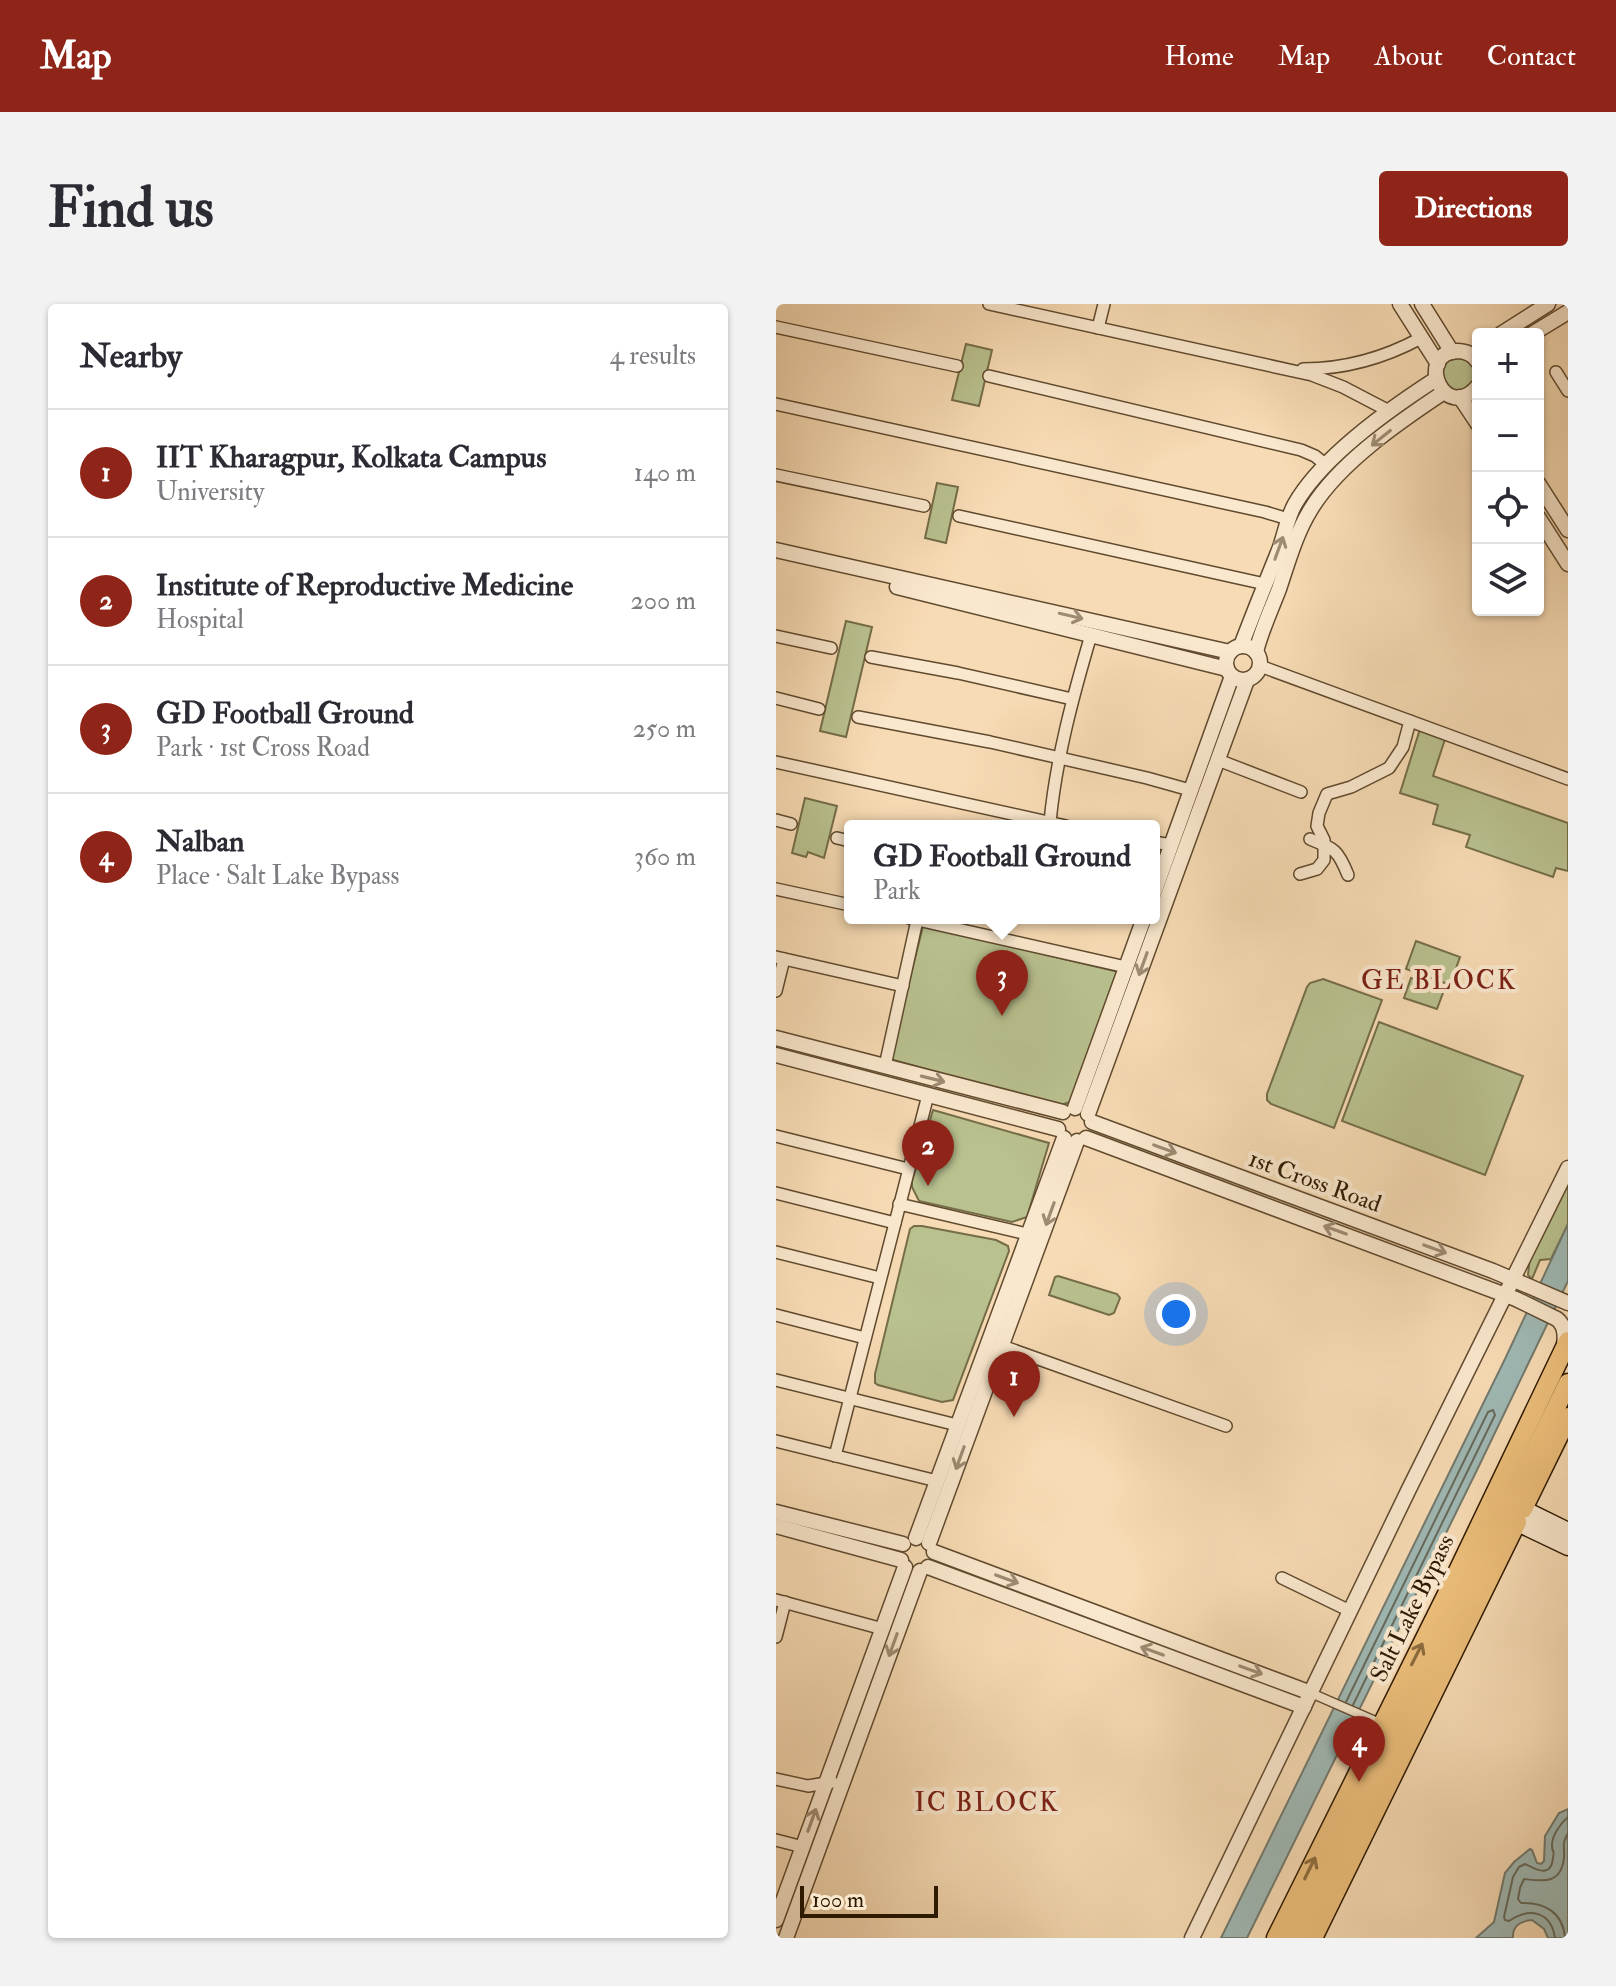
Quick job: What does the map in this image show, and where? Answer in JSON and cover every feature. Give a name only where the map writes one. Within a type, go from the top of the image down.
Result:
[{"type":"main road","name":"Salt Lake Bypass","points":[[1313,1938],[1396,1732],[1446,1596],[1565,1347]]},
{"type":"main road","name":"Salt Lake Bypass","points":[[1513,1513],[1568,1383]]},
{"type":"main road","name":"Salt Lake Bypass","points":[[1295,1938],[1396,1732],[1568,1417]]},
{"type":"main road","points":[[1513,1513],[1568,1531]]},
{"type":"main road","points":[[1513,1513],[1568,1547]]},
{"type":"main road","name":"Salt Lake Bypass","points":[[1276,1938],[1396,1732]]},
{"type":"street","points":[[989,304],[1279,368],[1327,381],[1389,411]]},
{"type":"street","points":[[1098,328],[1104,304]]},
{"type":"street","points":[[1400,304],[1421,338],[1448,395],[1460,397],[1472,393]]},
{"type":"street","points":[[1422,304],[1452,352]]},
{"type":"street","points":[[1510,328],[1548,304]]},
{"type":"street","points":[[1542,328],[1568,312]]},
{"type":"street","points":[[776,327],[957,366]]},
{"type":"street","points":[[1279,368],[1348,366],[1421,338]]},
{"type":"street","points":[[776,550],[1145,641],[1235,675],[1254,677],[1309,512],[1332,481],[1409,416],[1439,378],[1440,359],[1452,352],[1472,354]]},
{"type":"street","points":[[1556,372],[1568,391]]},
{"type":"street","points":[[989,376],[1301,450],[1326,465]]},
{"type":"street","points":[[1160,876],[1171,845],[1218,760],[1235,675],[1227,658],[1236,649],[1265,584],[1288,519],[1305,490],[1326,465],[1389,411],[1439,378]]},
{"type":"street","points":[[1460,397],[1472,415]]},
{"type":"street","points":[[776,404],[1288,519]]},
{"type":"street","points":[[776,475],[924,506]]},
{"type":"street","points":[[1544,492],[1568,530]]},
{"type":"street","points":[[959,516],[1265,584]]},
{"type":"street","points":[[1544,526],[1568,564]]},
{"type":"street","points":[[776,558],[856,572]]},
{"type":"street","points":[[1041,616],[1091,635],[1251,648],[1258,659],[1410,721],[1568,779]]},
{"type":"street","points":[[1050,820],[1054,785],[1072,699],[1091,635]]},
{"type":"street","points":[[776,636],[831,648]]},
{"type":"street","points":[[871,657],[1072,699]]},
{"type":"street","points":[[1160,895],[1192,809],[1190,790],[1235,675]]},
{"type":"street","points":[[776,698],[819,709]]},
{"type":"street","points":[[858,717],[976,739],[1190,790]]},
{"type":"street","points":[[1300,874],[1317,869],[1324,860],[1324,840],[1317,826],[1327,794],[1351,787],[1389,768],[1403,747],[1410,721]]},
{"type":"street","points":[[1218,760],[1301,792]]},
{"type":"street","points":[[776,762],[1041,820]]},
{"type":"street","points":[[776,820],[791,824]]},
{"type":"street","points":[[1310,839],[1332,847],[1348,875]]},
{"type":"street","points":[[1160,843],[1171,845]]},
{"type":"street","points":[[776,889],[844,904]]},
{"type":"street","points":[[885,1066],[903,986],[912,924]]},
{"type":"street","points":[[935,924],[1126,967]]},
{"type":"street","points":[[1079,1114],[1142,924]]},
{"type":"street","points":[[1079,1114],[1149,924]]},
{"type":"street","points":[[776,991],[780,958],[903,986]]},
{"type":"street","name":"1st Cross Road","points":[[776,1038],[1079,1114],[1518,1281],[1567,1303]]},
{"type":"street","points":[[825,1068],[830,1052]]},
{"type":"street","name":"1st Cross Road","points":[[776,1055],[1071,1136],[1190,1177],[1511,1297],[1557,1319],[1565,1334],[1565,1347]]},
{"type":"street","points":[[835,1456],[928,1095]]},
{"type":"street","points":[[921,1544],[937,1481],[957,1425],[1001,1335],[1027,1234],[1071,1136],[1092,1128],[1079,1114]]},
{"type":"street","points":[[1071,1136],[1058,1119],[1079,1114]]},
{"type":"street","points":[[776,1136],[908,1169]]},
{"type":"street","points":[[921,1544],[1001,1335],[1071,1136]]},
{"type":"street","points":[[1190,1177],[1195,1160]]},
{"type":"street","points":[[1192,1938],[1350,1611],[1511,1297],[1568,1168]]},
{"type":"street","points":[[776,1193],[895,1223]]},
{"type":"street","points":[[899,1204],[1027,1234]]},
{"type":"street","points":[[1398,1254],[1405,1238]]},
{"type":"street","points":[[776,1252],[880,1278]]},
{"type":"street","points":[[776,1315],[865,1338]]},
{"type":"street","points":[[1001,1335],[1226,1426]]},
{"type":"street","points":[[776,1380],[957,1425]]},
{"type":"street","points":[[776,1441],[937,1481]]},
{"type":"street","points":[[776,1512],[921,1544],[1308,1700]]},
{"type":"street","points":[[776,1526],[914,1567],[1396,1732]]},
{"type":"street","points":[[786,1938],[785,1905],[803,1847],[883,1629],[914,1567],[934,1558],[921,1544]]},
{"type":"street","points":[[914,1567],[900,1549],[921,1544]]},
{"type":"street","points":[[776,1920],[844,1778],[914,1567]]},
{"type":"street","points":[[1282,1578],[1350,1611]]},
{"type":"street","points":[[776,1637],[780,1601],[883,1629]]},
{"type":"street","points":[[776,1779],[808,1786],[844,1778]]},
{"type":"street","points":[[776,1840],[803,1847]]},
{"type":"green space","points":[[966,344],[992,350],[979,406],[952,400]]},
{"type":"green space","points":[[1459,357],[1471,362],[1471,386],[1459,391],[1447,386],[1442,374],[1447,362]]},
{"type":"green space","points":[[937,483],[958,487],[946,543],[925,538]]},
{"type":"green space","points":[[846,621],[872,627],[846,737],[820,731]]},
{"type":"green space","points":[[1420,729],[1445,739],[1433,776],[1568,823],[1568,871],[1556,868],[1553,877],[1466,847],[1470,835],[1433,824],[1438,805],[1400,793]]},
{"type":"green space","points":[[805,798],[837,806],[824,858],[808,852],[806,857],[792,853]]},
{"type":"green space","points":[[923,926],[1119,972],[1073,1101],[1058,1106],[890,1059]]},
{"type":"green space","points":[[1416,941],[1460,957],[1450,985],[1406,969]]},
{"type":"green space","points":[[1411,978],[1444,990],[1437,1009],[1404,998]]},
{"type":"green space","points":[[1323,979],[1382,1000],[1334,1128],[1267,1100],[1307,987]]},
{"type":"green space","points":[[1379,1022],[1523,1076],[1485,1175],[1342,1121]]},
{"type":"green space","points":[[933,1110],[1049,1143],[1027,1217],[1012,1222],[919,1201],[912,1181]]},
{"type":"green space","points":[[1568,1180],[1568,1224],[1551,1259],[1540,1260],[1532,1279],[1528,1275],[1530,1256]]},
{"type":"green space","points":[[914,1226],[996,1240],[1008,1246],[1009,1251],[953,1400],[942,1402],[875,1383],[910,1229]]},
{"type":"green space","points":[[1058,1276],[1117,1294],[1120,1298],[1114,1313],[1109,1315],[1049,1295]]},
{"type":"water","points":[[1568,1224],[1568,1281],[1477,1470],[1247,1938],[1221,1938],[1505,1359]]},
{"type":"water","points":[[1568,1809],[1568,1938],[1548,1938],[1544,1929],[1532,1920],[1518,1925],[1513,1938],[1476,1938],[1494,1922],[1505,1873],[1530,1849],[1537,1863],[1544,1861],[1545,1836],[1559,1813]]},
{"type":"place","name":"GD Football Ground","points":[[1002,1016]]},
{"type":"place","name":"Institute of Reproductive Medicine","points":[[928,1186]]},
{"type":"place","name":"IIT Kharagpur, Kolkata Campus","points":[[1014,1417]]},
{"type":"place","name":"Nalban","points":[[1359,1782]]},
{"type":"district","name":"GE BLOCK","points":[[1439,980]]},
{"type":"district","name":"IC BLOCK","points":[[987,1802]]}]
